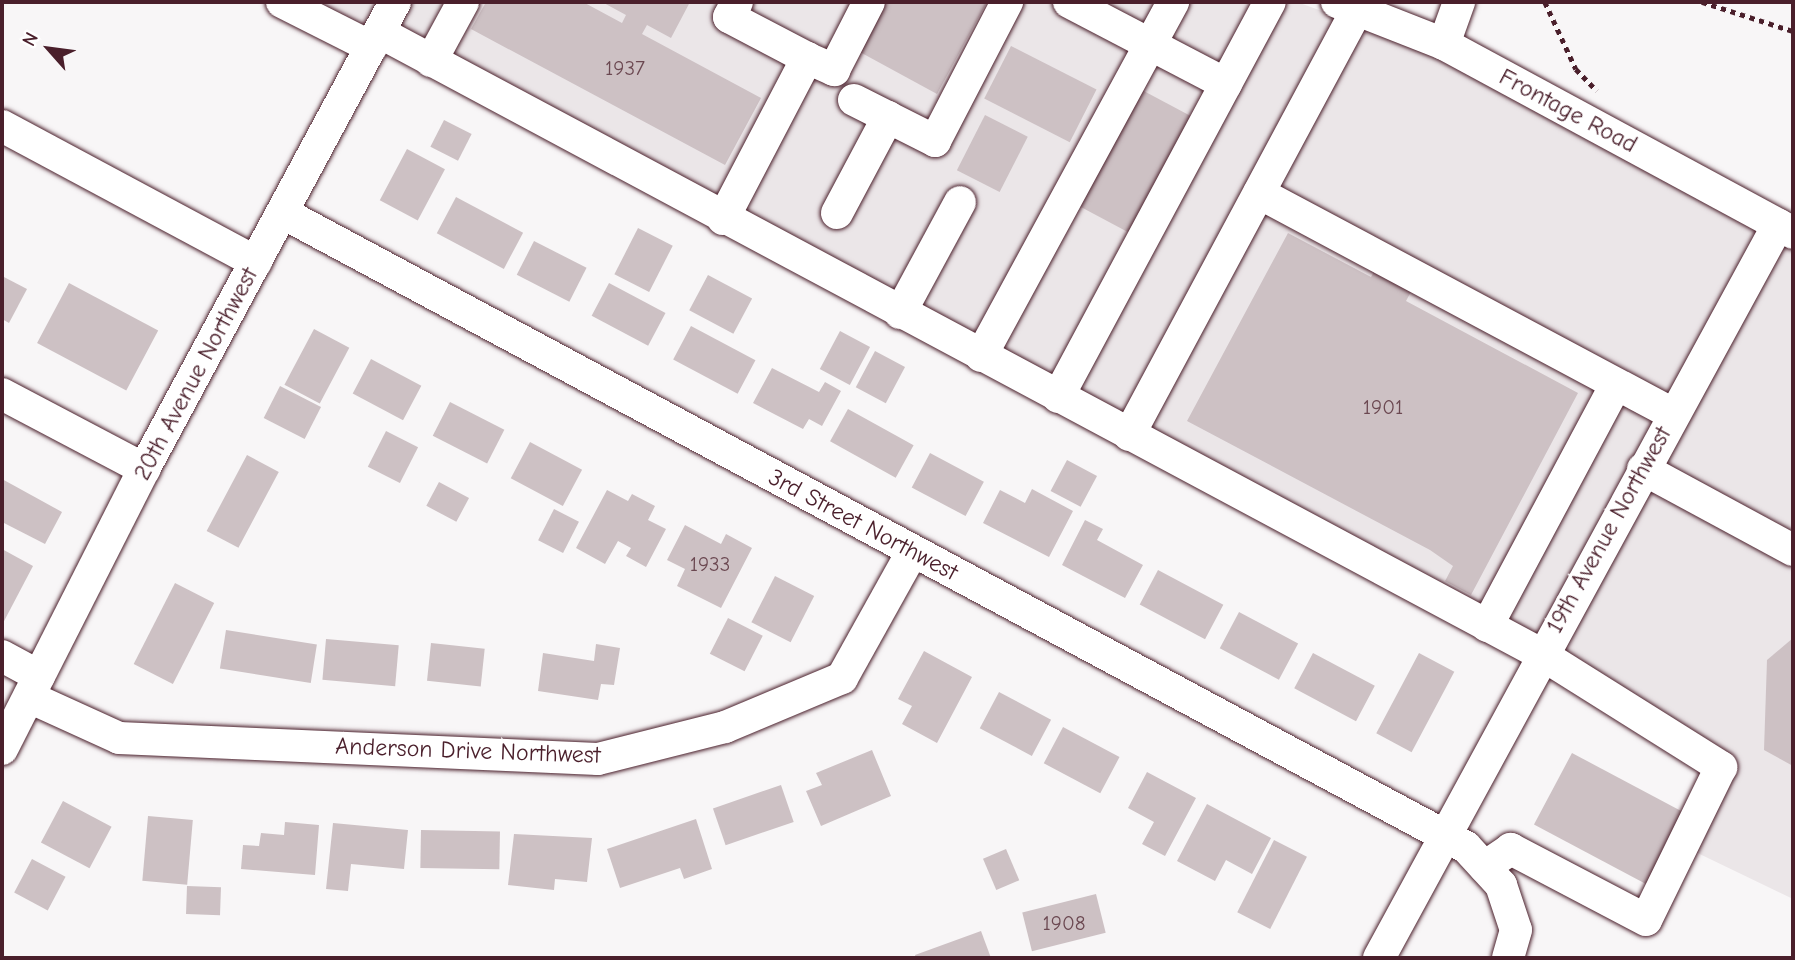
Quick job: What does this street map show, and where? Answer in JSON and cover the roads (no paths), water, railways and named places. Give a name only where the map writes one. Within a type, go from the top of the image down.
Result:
[{"type":"street","points":[[282,2],[431,61],[1541,654],[1721,767],[1646,920],[1511,849],[1485,867]]},
{"type":"street","name":"20th Avenue Northwest","points":[[2,749],[144,470],[395,2]]},
{"type":"street","points":[[431,61],[463,2]]},
{"type":"street","points":[[737,2],[729,17],[820,64]]},
{"type":"street","points":[[723,219],[820,64],[869,2]]},
{"type":"street","points":[[854,100],[935,141],[1007,2]]},
{"type":"street","points":[[1069,2],[1226,84]]},
{"type":"street","points":[[981,356],[1174,2]]},
{"type":"street","points":[[1058,397],[1270,2]]},
{"type":"street","points":[[1444,44],[1459,2]]},
{"type":"street","points":[[1129,435],[1259,193],[1347,6]]},
{"type":"street","name":"Frontage Road","points":[[1347,6],[1444,44],[1786,229]]},
{"type":"street","points":[[837,213],[888,117]]},
{"type":"street","points":[[2,126],[256,262]]},
{"type":"street","points":[[1259,193],[1673,414]]},
{"type":"street","points":[[900,313],[960,202]]},
{"type":"street","name":"3rd Street Northwest","points":[[283,213],[1466,848],[1502,886],[1517,930],[1507,958]]},
{"type":"street","name":"19th Avenue Northwest","points":[[1379,958],[1673,414],[1786,229]]},
{"type":"street","points":[[1487,626],[1616,384]]},
{"type":"street","points":[[2,394],[144,470]]},
{"type":"street","points":[[1643,469],[1793,550]]},
{"type":"street","name":"Anderson Drive Northwest","points":[[2,656],[34,687],[119,738],[598,759],[725,726],[842,678],[912,552]]}]
